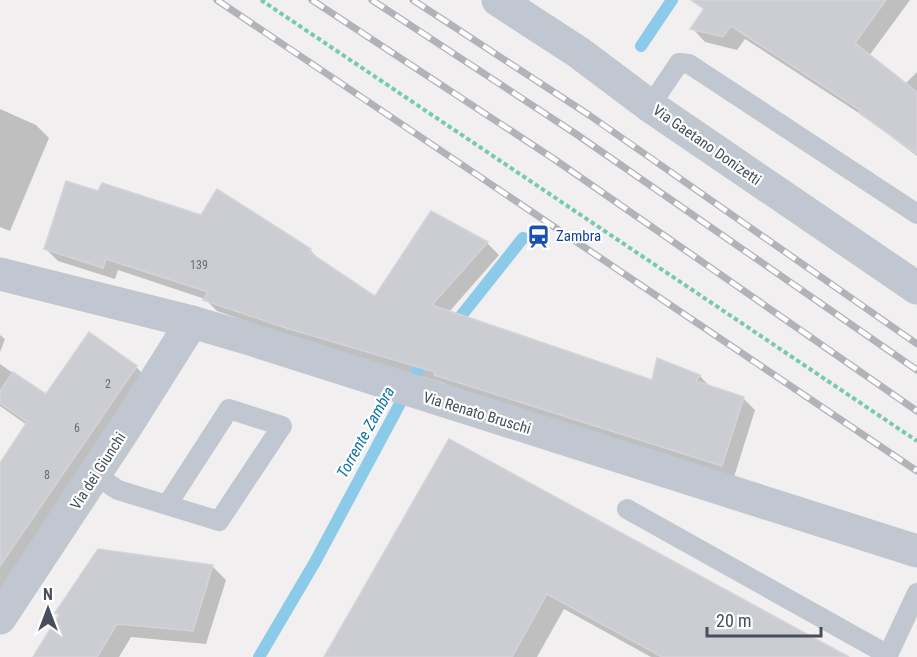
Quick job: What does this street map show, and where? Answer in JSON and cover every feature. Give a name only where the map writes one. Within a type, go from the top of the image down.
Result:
[{"type":"street","name":"Via Gaetano Donizetti","points":[[498,0],[578,52],[650,106],[917,288]]},
{"type":"street","name":"Via Renato Bruschi","points":[[0,274],[192,322],[917,551]]},
{"type":"street","name":"Via dei Giunchi","points":[[0,618],[95,475],[192,322]]},
{"type":"lane","points":[[650,106],[679,63],[689,64],[917,214]]},
{"type":"lane","points":[[95,475],[118,490],[166,505],[219,521],[282,426],[229,409],[166,505]]},
{"type":"lane","points":[[627,509],[889,656],[917,593]]},
{"type":"path","points":[[261,0],[917,441]]},
{"type":"building","points":[[691,0],[886,0],[855,43],[917,92],[917,154],[859,113],[860,110],[731,26],[723,37],[690,29],[704,9]]},
{"type":"building","points":[[66,181],[98,191],[102,183],[201,215],[217,189],[311,249],[309,252],[375,296],[431,211],[488,242],[432,305],[652,380],[657,358],[700,375],[696,381],[744,397],[722,466],[434,375],[435,372],[286,328],[203,300],[208,292],[106,259],[103,268],[44,249]]},
{"type":"building","points":[[89,332],[137,366],[0,566],[0,463],[27,422],[0,403],[0,391],[13,372],[46,394]]},
{"type":"building","points":[[449,439],[849,657],[662,657],[547,594],[512,657],[324,657]]},
{"type":"building","points":[[98,549],[213,565],[193,631],[117,624],[97,657],[33,657],[59,615],[55,613]]},
{"type":"waterway","name":"Torrente Zambra","points":[[641,46],[672,0]]},
{"type":"waterway","name":"Torrente Zambra","points":[[453,326],[523,238]]},
{"type":"waterway","name":"Torrente Zambra","points":[[259,657],[315,562],[418,370],[429,356]]},
{"type":"railway","points":[[217,0],[917,471]]},
{"type":"railway","points":[[312,0],[554,159],[917,411]]},
{"type":"railway","points":[[372,0],[576,134],[917,370]]},
{"type":"railway","points":[[413,0],[589,115],[917,344]]},
{"type":"place","name":"Zambra","points":[[538,236]]}]
